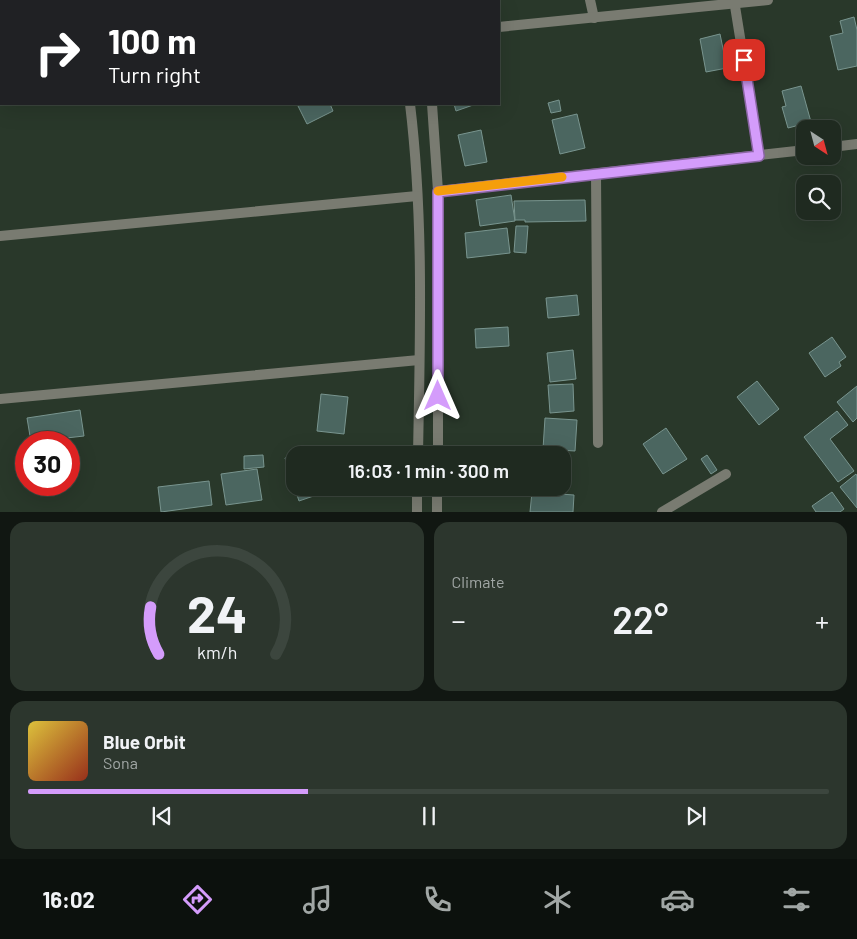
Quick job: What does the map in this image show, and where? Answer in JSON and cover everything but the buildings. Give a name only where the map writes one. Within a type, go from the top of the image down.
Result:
[{"type":"street","points":[[590,0],[594,18]]},
{"type":"street","points":[[500,27],[768,0]]},
{"type":"street","points":[[735,2],[759,156]]},
{"type":"street","points":[[410,105],[415,148],[420,278],[418,446]]},
{"type":"street","points":[[432,105],[438,192],[438,446]]},
{"type":"street","points":[[841,146],[857,144]]},
{"type":"street","points":[[438,192],[796,151]]},
{"type":"street","points":[[596,174],[598,442]]},
{"type":"street","points":[[0,236],[417,196]]},
{"type":"street","points":[[420,278],[438,278]]},
{"type":"street","points":[[0,399],[419,360]]},
{"type":"street","points":[[662,512],[726,474]]},
{"type":"street","points":[[417,496],[417,512]]},
{"type":"street","points":[[437,496],[437,512]]},
{"type":"slow traffic","points":[[438,191],[562,177]]},
{"type":"route","points":[[438,396],[438,192],[759,156],[744,60]]}]
